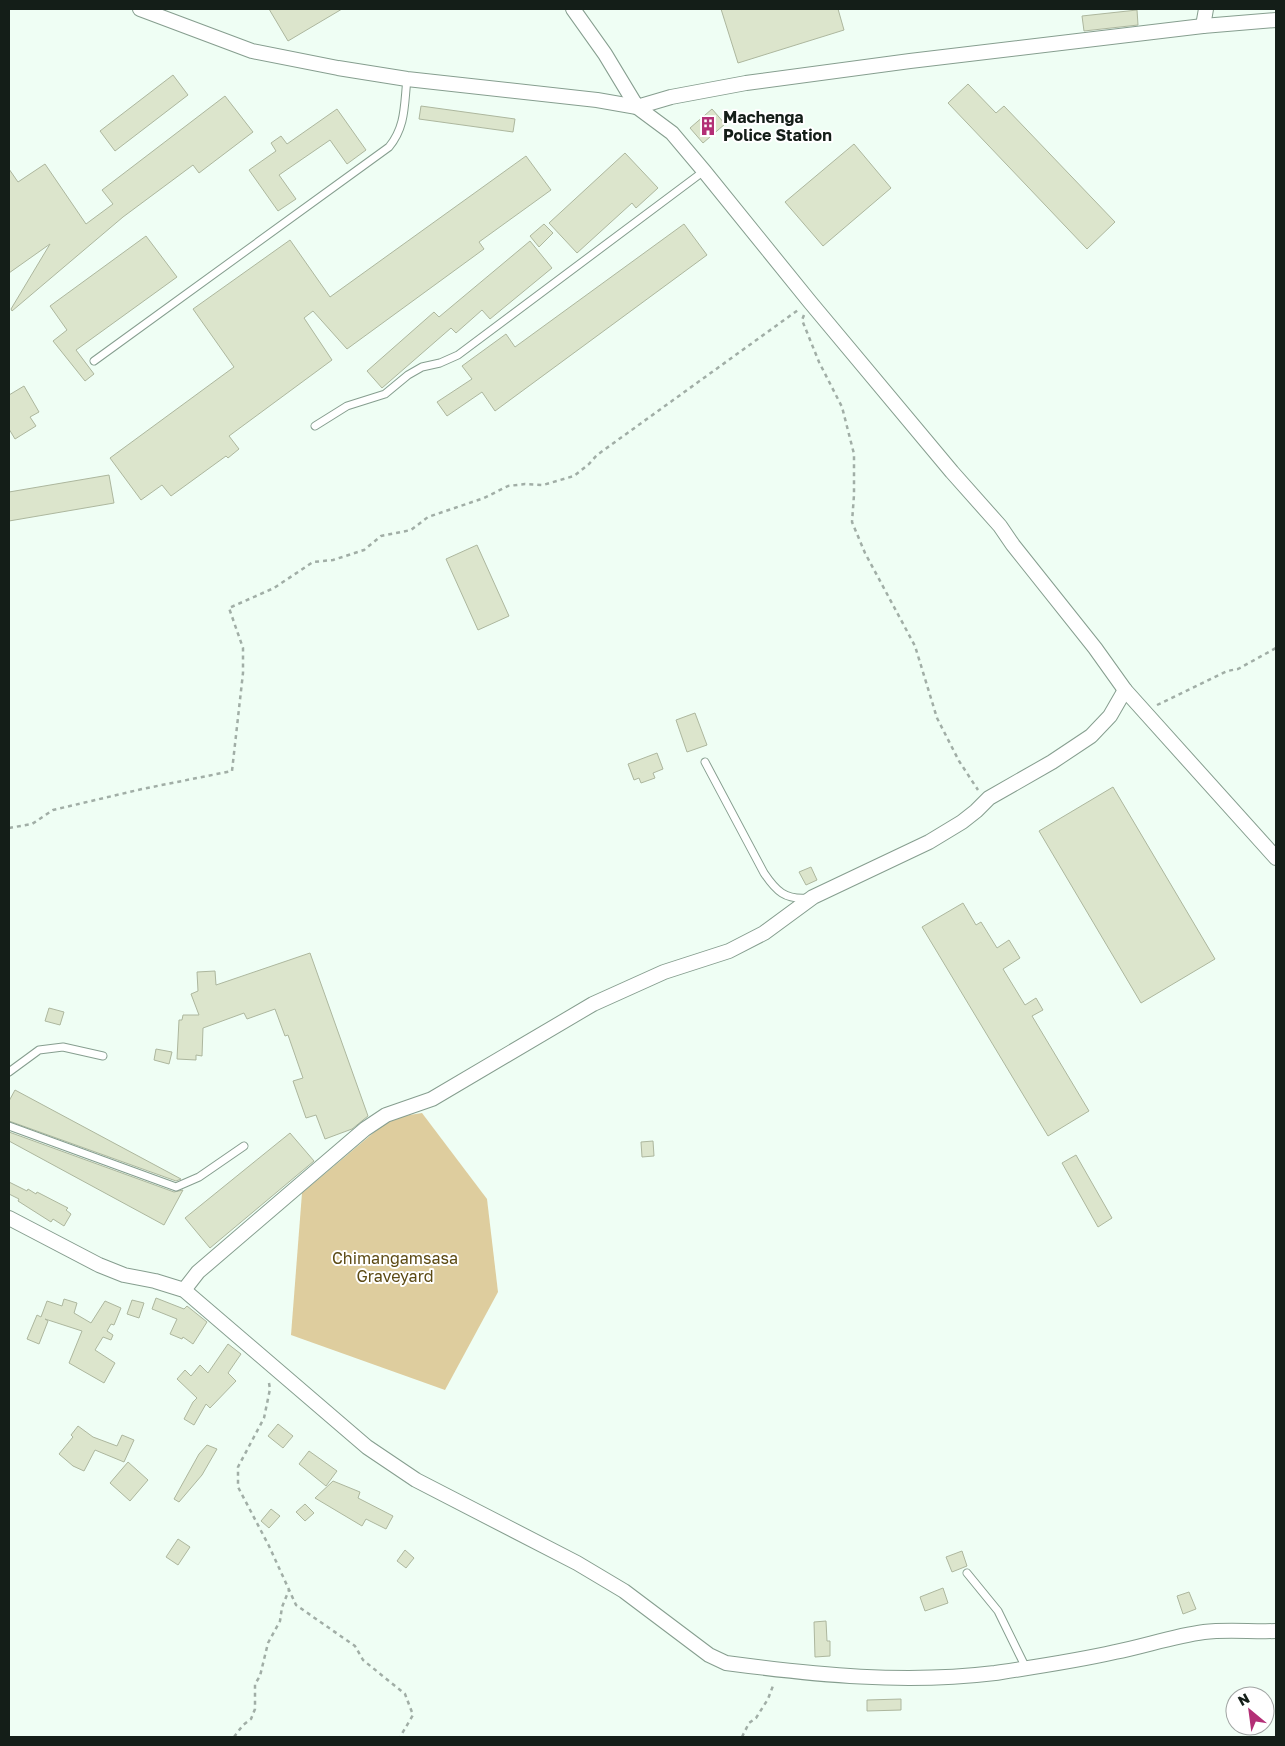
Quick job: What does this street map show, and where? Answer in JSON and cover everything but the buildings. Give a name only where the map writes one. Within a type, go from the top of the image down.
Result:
[{"type":"street","points":[[140,9],[252,51],[338,68],[407,79],[597,100],[637,107],[670,97],[746,83],[910,60],[1203,26],[1276,20]]},
{"type":"street","points":[[573,9],[605,54],[637,107],[672,133],[810,302],[952,472],[1000,526],[1095,648],[1125,690],[1276,858]]},
{"type":"street","points":[[1203,26],[1206,9]]},
{"type":"street","points":[[184,1290],[198,1272],[268,1214],[292,1190],[386,1114],[432,1099],[593,1004],[664,972],[694,964],[764,933],[813,897],[929,842],[962,822],[989,798],[1052,762],[1090,736],[1110,716],[1125,690]]},
{"type":"street","points":[[9,1218],[116,1272],[184,1290],[367,1447],[416,1480],[577,1563],[624,1592],[709,1655],[726,1663],[848,1677],[917,1678],[966,1676],[1114,1653],[1206,1632],[1276,1631]]},
{"type":"lane","points":[[94,361],[389,147],[398,136],[402,122],[407,79]]},
{"type":"lane","points":[[314,426],[347,406],[385,394],[408,375],[422,367],[440,364],[458,355],[704,171]]},
{"type":"lane","points":[[705,762],[764,873],[773,886],[784,895],[797,899],[813,897]]},
{"type":"lane","points":[[9,1072],[40,1050],[63,1047],[103,1056]]},
{"type":"lane","points":[[9,1126],[176,1187],[199,1177],[244,1146]]},
{"type":"lane","points":[[967,1573],[998,1611],[1026,1668]]},
{"type":"path","points":[[9,828],[32,824],[53,810],[142,789],[232,771],[243,673],[243,648],[229,608],[274,588],[312,562],[333,560],[364,550],[381,536],[411,530],[428,517],[484,498],[508,486],[525,484],[543,485],[574,476],[597,455],[810,302]]},
{"type":"path","points":[[810,302],[802,320],[842,407],[854,454],[852,522],[865,553],[915,646],[937,718],[959,761],[978,791],[976,811]]},
{"type":"path","points":[[1144,712],[1227,670],[1238,669],[1258,660],[1276,648]]},
{"type":"path","points":[[268,1361],[270,1389],[264,1418],[238,1467],[238,1487],[266,1538],[296,1605],[355,1646],[363,1660],[405,1694],[413,1715],[400,1737]]},
{"type":"path","points":[[234,1737],[243,1725],[251,1719],[255,1709],[255,1684],[260,1676],[268,1643],[280,1621],[282,1607],[289,1590]]},
{"type":"path","points":[[742,1737],[749,1723],[756,1718],[768,1699],[770,1689],[777,1675],[775,1670]]},
{"type":"green space","name":"Chimangamsasa Graveyard","points":[[422,1113],[487,1199],[498,1292],[445,1390],[291,1335],[302,1193],[391,1118]]},
{"type":"place","name":"Machenga Police Station","points":[[708,126]]}]
